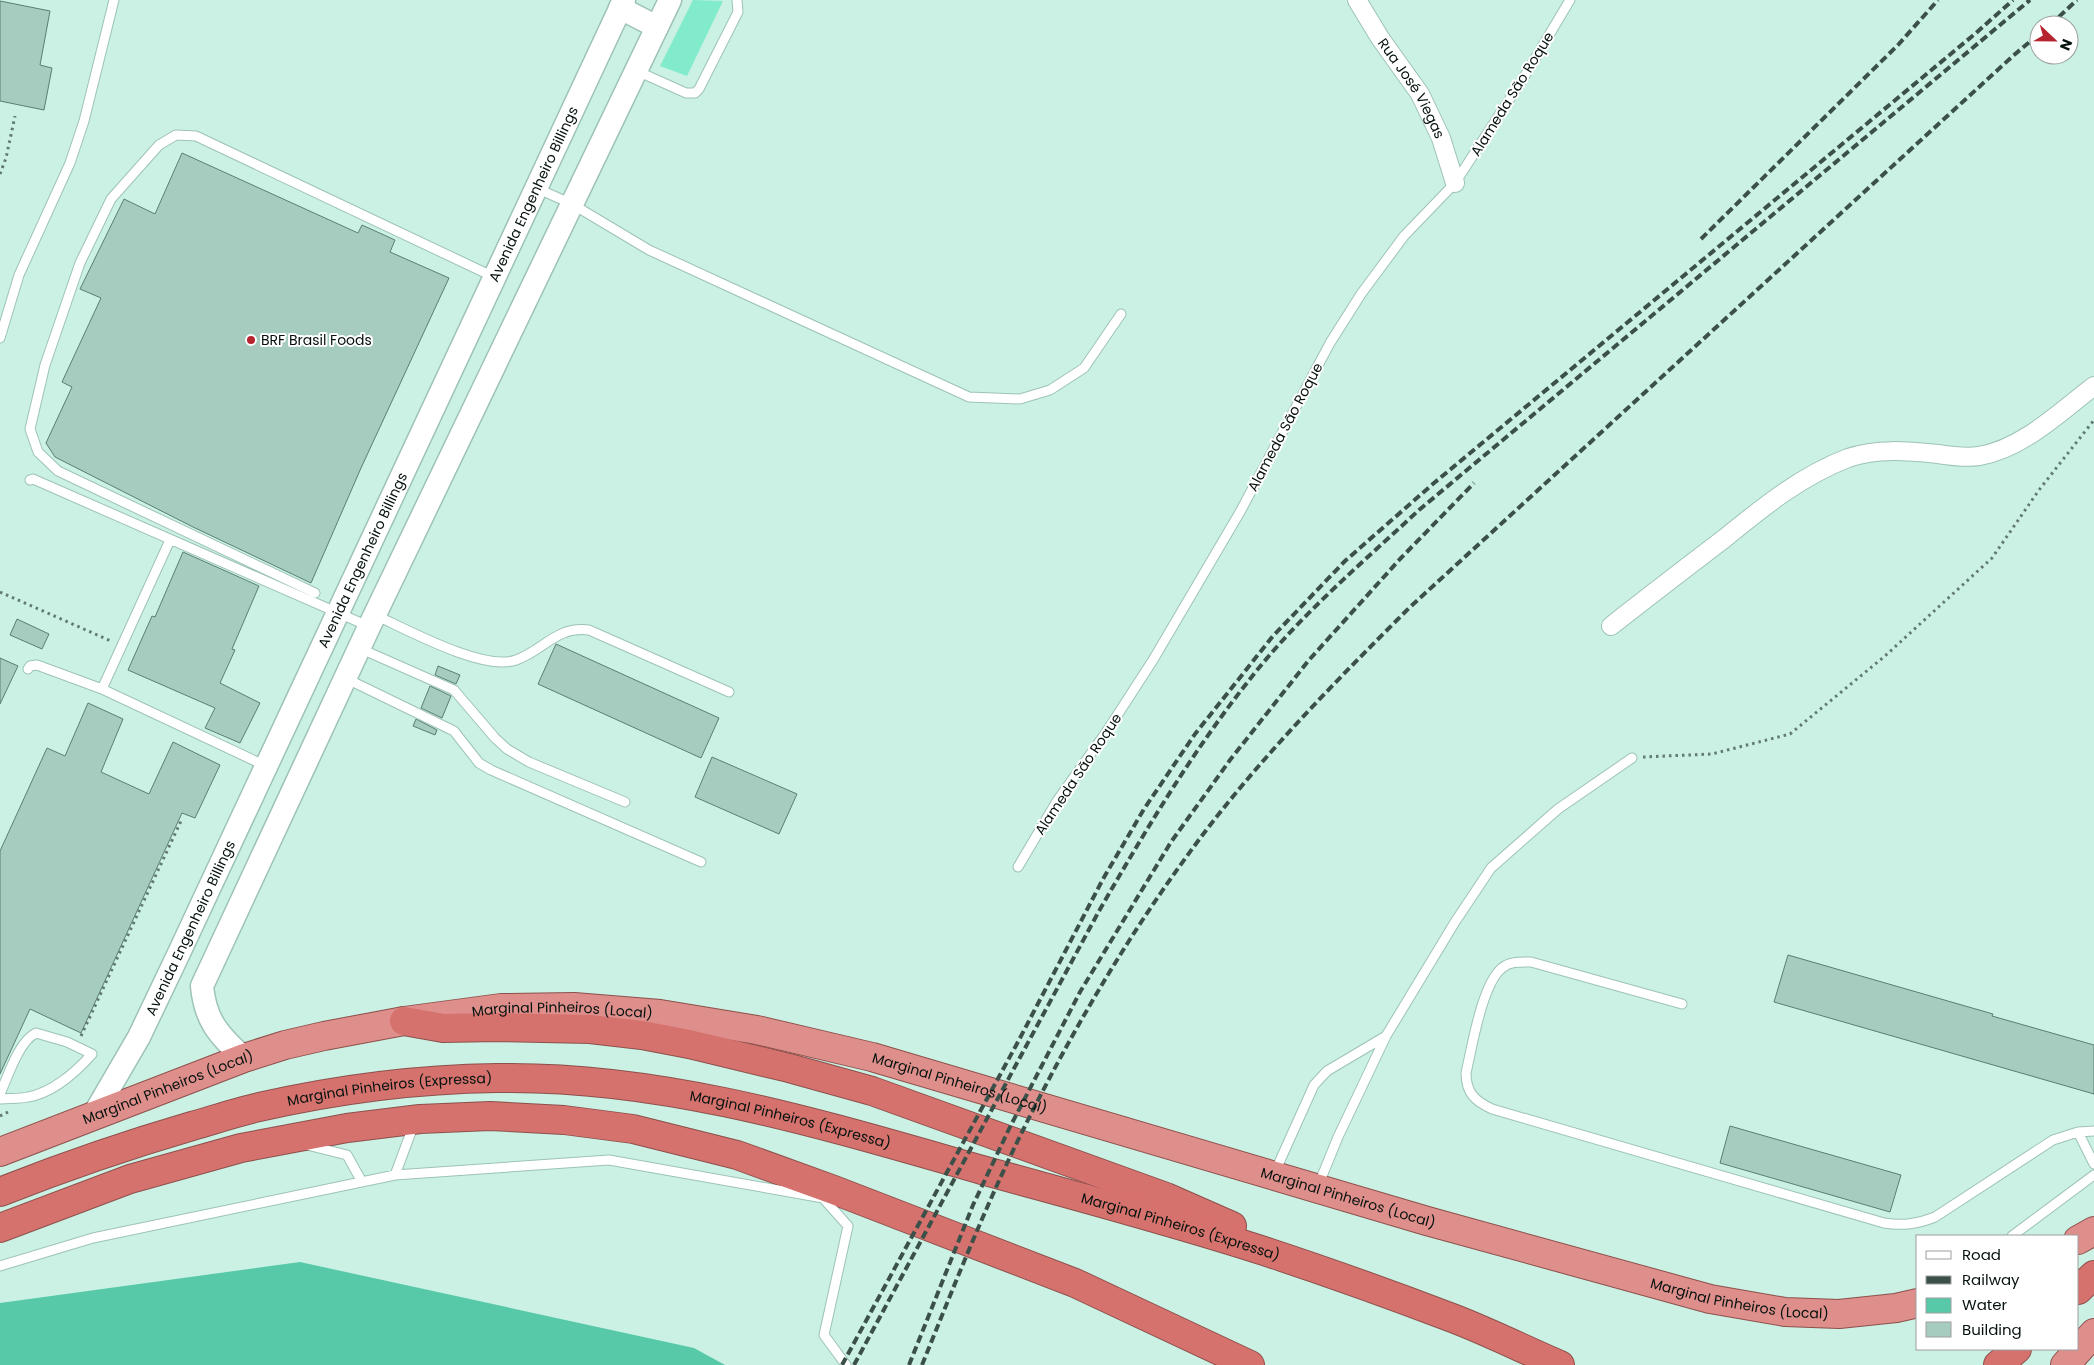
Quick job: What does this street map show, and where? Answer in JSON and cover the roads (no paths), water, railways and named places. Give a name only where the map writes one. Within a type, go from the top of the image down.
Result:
[{"type":"highway","name":"Marginal Pinheiros (Local)","points":[[0,1152],[244,1058],[324,1036],[501,1008],[574,1007],[660,1014],[757,1030],[872,1057],[1318,1189],[1710,1299],[1785,1312],[1839,1314],[1896,1308],[1916,1303]]},
{"type":"highway","points":[[404,1022],[443,1028],[590,1029],[642,1035],[689,1044],[872,1090],[1166,1197],[1231,1226],[1245,1234],[1265,1252]]},
{"type":"highway","name":"Marginal Pinheiros (Expressa)","points":[[0,1192],[52,1171],[168,1133],[254,1108],[325,1095],[408,1083],[498,1078],[572,1081],[644,1088],[719,1101],[797,1119],[1142,1215],[1265,1252],[1458,1320],[1560,1365]]},
{"type":"highway","points":[[0,1228],[130,1179],[241,1148],[347,1128],[416,1119],[490,1116],[564,1120],[634,1129],[736,1155],[834,1190],[1075,1284],[1250,1365]]},
{"type":"highway","points":[[2079,1239],[2094,1231]]},
{"type":"highway","points":[[2079,1289],[2094,1274]]},
{"type":"highway","points":[[2079,1350],[2094,1333]]},
{"type":"highway","points":[[1998,1365],[2016,1350]]},
{"type":"highway","points":[[2065,1365],[2079,1350]]},
{"type":"street","points":[[244,1058],[225,1040],[206,1011],[202,986],[371,621],[670,0]]},
{"type":"street","name":"Rua José Viegas","points":[[1357,0],[1380,38],[1420,94],[1441,138],[1455,182]]},
{"type":"street","points":[[622,4],[657,27]]},
{"type":"street","name":"Avenida Engenheiro Billings","points":[[93,1116],[139,1037],[179,953],[622,4]]},
{"type":"street","points":[[1611,626],[1778,496],[1816,472],[1850,458],[1879,451],[1904,450],[1978,457],[2000,451],[2020,442],[2094,386]]},
{"type":"street","points":[[389,503],[420,518]]},
{"type":"street","points":[[179,953],[210,968]]},
{"type":"lane","points":[[0,338],[19,275],[73,155],[84,121],[114,0]]},
{"type":"lane","points":[[637,70],[686,93],[695,93],[699,89],[738,12],[736,0]]},
{"type":"lane","name":"Alameda São Roque","points":[[1018,867],[1057,801],[1107,731],[1153,660],[1240,512],[1330,343],[1361,294],[1404,236],[1455,182],[1524,77],[1570,0]]},
{"type":"lane","points":[[315,593],[58,470],[38,452],[30,430],[44,365],[80,263],[112,199],[159,145],[176,135],[196,136],[494,278]]},
{"type":"lane","points":[[536,188],[572,204],[649,250],[969,397],[1020,399],[1050,390],[1084,368],[1120,314]]},
{"type":"lane","points":[[30,480],[33,479],[338,613],[371,621],[487,662],[501,663],[524,657],[559,633],[579,628],[588,630],[729,692]]},
{"type":"lane","points":[[102,689],[170,540]]},
{"type":"lane","points":[[359,648],[454,690],[495,738],[529,762],[625,802]]},
{"type":"lane","points":[[28,669],[30,666],[37,665],[102,689],[266,766]]},
{"type":"lane","points":[[345,678],[454,731],[479,763],[491,770],[701,862]]},
{"type":"lane","points":[[1318,1189],[1338,1137],[1386,1036],[1455,922],[1491,868],[1558,809],[1632,758]]},
{"type":"lane","points":[[1682,1004],[1531,962],[1509,963],[1500,968],[1492,980],[1482,1004],[1466,1073],[1466,1084],[1472,1097],[1492,1109],[1875,1221],[1899,1226],[1919,1223],[1935,1217],[2053,1140],[2078,1132],[2094,1131]]},
{"type":"lane","points":[[0,1094],[21,1048],[31,1035],[42,1033],[92,1054],[80,1067],[50,1088],[28,1097],[0,1099]]},
{"type":"lane","points":[[1273,1176],[1314,1085],[1327,1071],[1386,1036]]},
{"type":"lane","points":[[395,1176],[416,1119]]},
{"type":"lane","points":[[2078,1132],[2094,1164]]},
{"type":"lane","points":[[285,1140],[347,1155],[362,1182]]},
{"type":"lane","points":[[0,1266],[93,1238],[395,1176],[609,1160],[823,1198],[848,1226],[824,1335],[846,1365]]},
{"type":"lane","points":[[2013,1235],[2094,1175]]},
{"type":"water","points":[[300,1262],[694,1348],[725,1365],[0,1365],[0,1303]]},
{"type":"railway","points":[[1701,239],[1898,45],[1938,0]]},
{"type":"railway","points":[[842,1365],[1019,1040],[1103,879],[1144,809],[1195,734],[1273,636],[1345,561],[1434,483],[1976,33],[2013,0]]},
{"type":"railway","points":[[854,1365],[1116,881],[1208,735],[1269,656],[1331,591],[1419,510],[2030,0]]},
{"type":"railway","points":[[2061,15],[2077,0]]},
{"type":"railway","points":[[922,1365],[996,1188],[1023,1130],[1079,1024],[1141,922],[1187,856],[1238,790],[1321,697],[1409,608],[2029,42]]},
{"type":"railway","points":[[909,1365],[973,1205],[1010,1127],[1080,992],[1171,842],[1230,760],[1309,660],[1400,559],[1474,483]]},
{"type":"place","name":"BRF Brasil Foods","points":[[251,340]]}]
